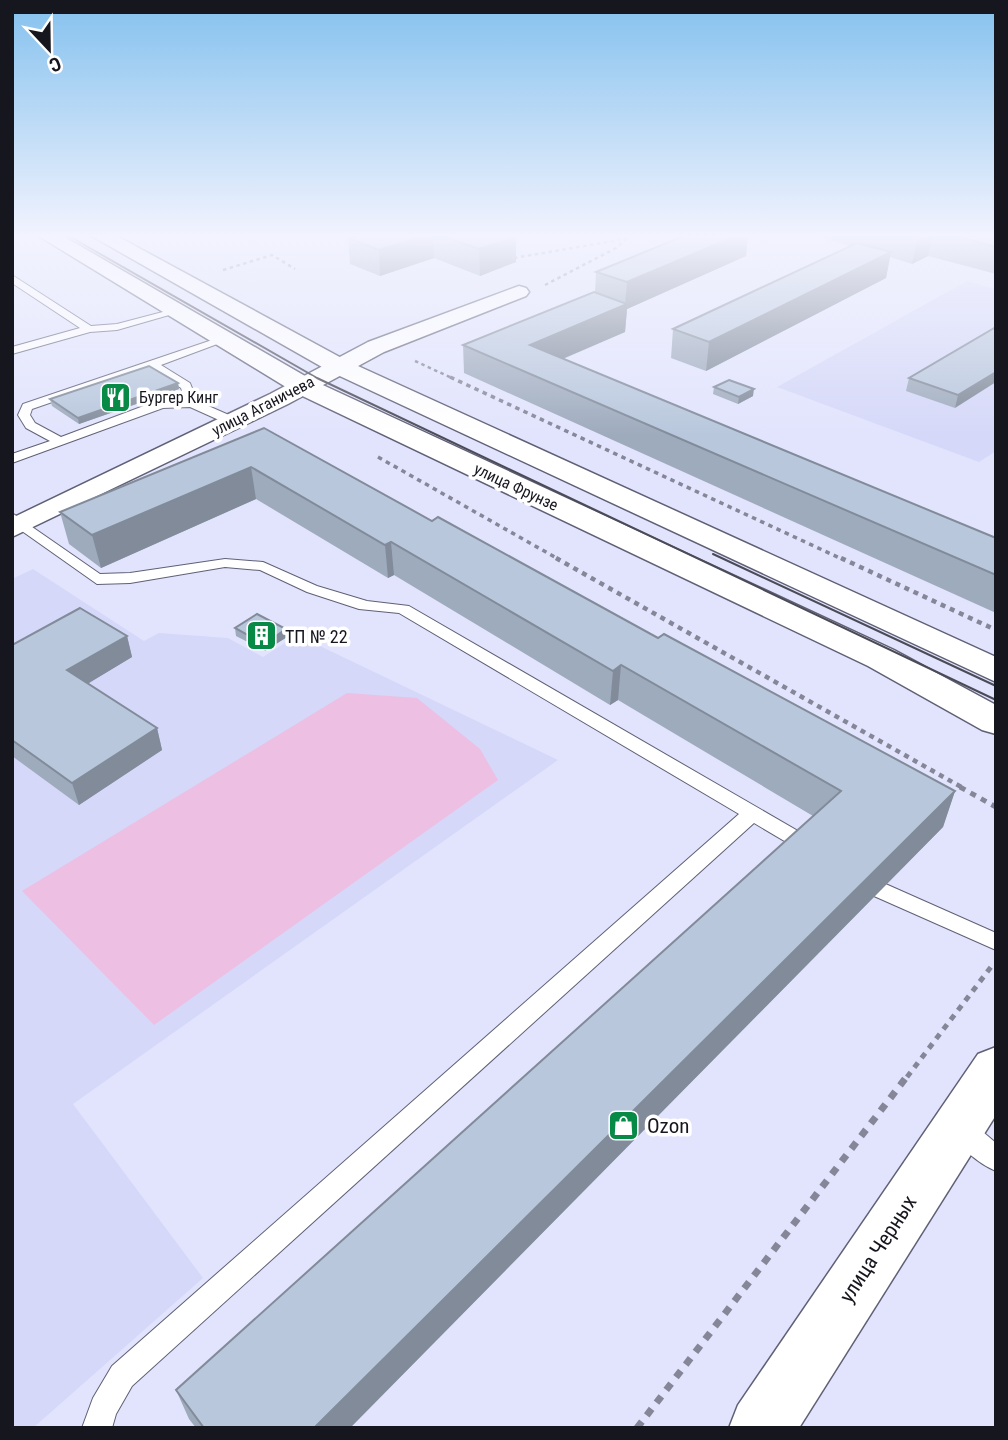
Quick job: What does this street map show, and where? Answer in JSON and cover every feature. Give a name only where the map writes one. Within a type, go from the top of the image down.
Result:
[{"type":"main road","name":"улица Фрунзе","points":[[161,302],[303,386],[881,658],[996,721]]},
{"type":"main road","points":[[222,302],[338,366],[996,671]]},
{"type":"main road","name":"улица Черных","points":[[761,1428],[977,1143],[996,1070]]},
{"type":"street","name":"улица Аганичева","points":[[16,524],[233,422],[376,348],[493,302]]},
{"type":"lane","points":[[49,302],[89,328]]},
{"type":"lane","points":[[12,351],[89,328],[117,327],[178,312]]},
{"type":"lane","points":[[12,413],[222,340]]},
{"type":"lane","points":[[152,364],[186,386],[192,403]]},
{"type":"lane","points":[[12,459],[161,404],[192,403],[233,422]]},
{"type":"lane","points":[[27,407],[24,415],[30,425],[60,441]]},
{"type":"lane","points":[[16,524],[97,579],[130,578],[225,563],[263,566],[312,589],[365,606],[402,609],[810,847]]},
{"type":"lane","points":[[97,1428],[103,1408],[122,1376],[751,815]]},
{"type":"lane","points":[[881,890],[996,942]]},
{"type":"path","points":[[376,348],[431,366],[996,630]]},
{"type":"path","points":[[370,453],[996,807]]},
{"type":"path","points":[[637,1428],[996,961]]},
{"type":"shaded area","points":[[929,302],[996,302],[996,451],[979,462],[777,387]]},
{"type":"shaded area","points":[[33,569],[144,641],[159,633],[228,638],[263,657],[297,635],[558,760],[73,1104],[203,1278],[33,1428],[12,1428],[12,579]]},
{"type":"shaded area","points":[[347,693],[417,698],[480,749],[498,780],[154,1025],[22,891]]},
{"type":"building","points":[[569,302],[627,304],[530,345],[996,538],[996,575],[463,345]]},
{"type":"building","points":[[730,302],[789,302],[709,342],[673,329]]},
{"type":"building","points":[[996,327],[996,372],[958,395],[909,378]]},
{"type":"building","name":"Бургер Кинг","points":[[149,366],[178,383],[78,418],[50,399]]},
{"type":"building","points":[[729,380],[754,389],[739,397],[714,387]]},
{"type":"building","points":[[264,428],[432,521],[438,517],[658,638],[664,634],[955,791],[314,1428],[204,1428],[176,1390],[841,791],[621,665],[613,671],[391,542],[385,545],[251,467],[92,535],[60,512]]},
{"type":"building","points":[[80,608],[127,636],[67,670],[157,728],[72,783],[12,740],[12,645]]},
{"type":"building","points":[[257,614],[286,629],[264,644],[235,628]]},
{"type":"tram line","points":[[184,302],[317,378],[996,700]]},
{"type":"tram line","points":[[713,554],[996,686]]},
{"type":"place","name":"Бургер Кинг","points":[[116,397]]},
{"type":"place","name":"ТП № 22","points":[[262,636]]},
{"type":"place","name":"Ozon","points":[[624,1126]]}]
